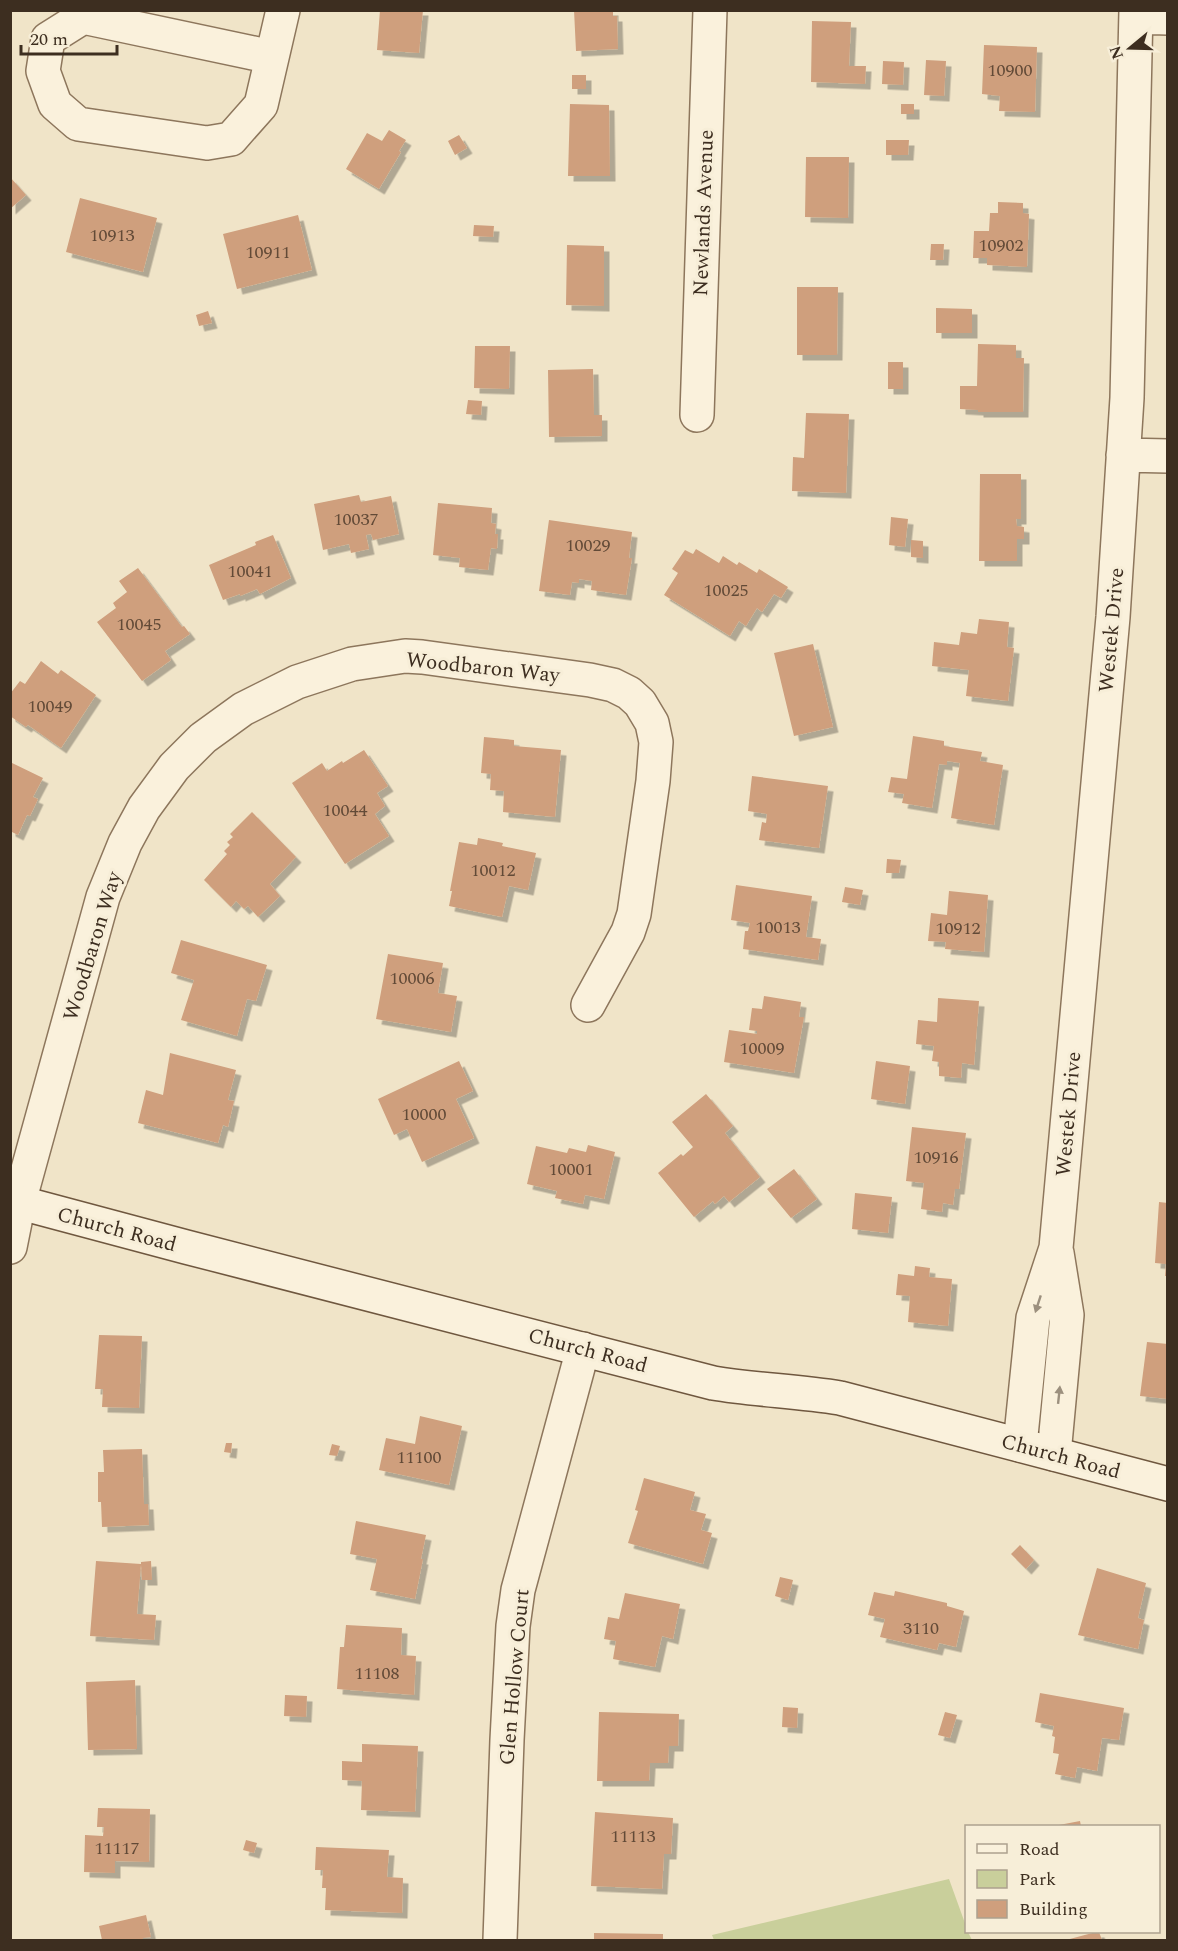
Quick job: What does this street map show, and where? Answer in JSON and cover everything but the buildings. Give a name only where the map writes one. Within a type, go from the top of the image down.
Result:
[{"type":"street","points":[[272,57],[82,17],[48,39],[43,71],[55,104],[78,124],[207,143],[231,139],[261,105],[283,10]]},
{"type":"street","name":"Newlands Avenue","points":[[697,415],[710,10]]},
{"type":"street","name":"Westek Drive","points":[[1020,1445],[1033,1318],[1056,1248],[1113,617],[1124,455],[1147,15]]},
{"type":"street","points":[[1124,455],[1167,456]]},
{"type":"street","name":"Woodbaron Way","points":[[10,1247],[15,1201],[103,897],[124,843],[144,808],[174,767],[203,738],[243,709],[297,682],[351,663],[405,656],[422,657],[590,680],[613,685],[630,693],[640,703],[652,723],[656,742],[653,781],[634,914],[628,932],[588,1005]]},
{"type":"street","name":"Church Road","points":[[15,1201],[713,1383],[744,1388],[809,1392],[840,1398],[1167,1484]]},
{"type":"street","name":"Westek Drive","points":[[1054,1454],[1067,1314],[1056,1248]]},
{"type":"street","name":"Glen Hollow Court","points":[[500,1941],[513,1626],[518,1590],[583,1349]]},
{"type":"green space","points":[[949,1879],[965,1923],[965,1933],[968,1933],[972,1940],[714,1940],[712,1935]]}]
